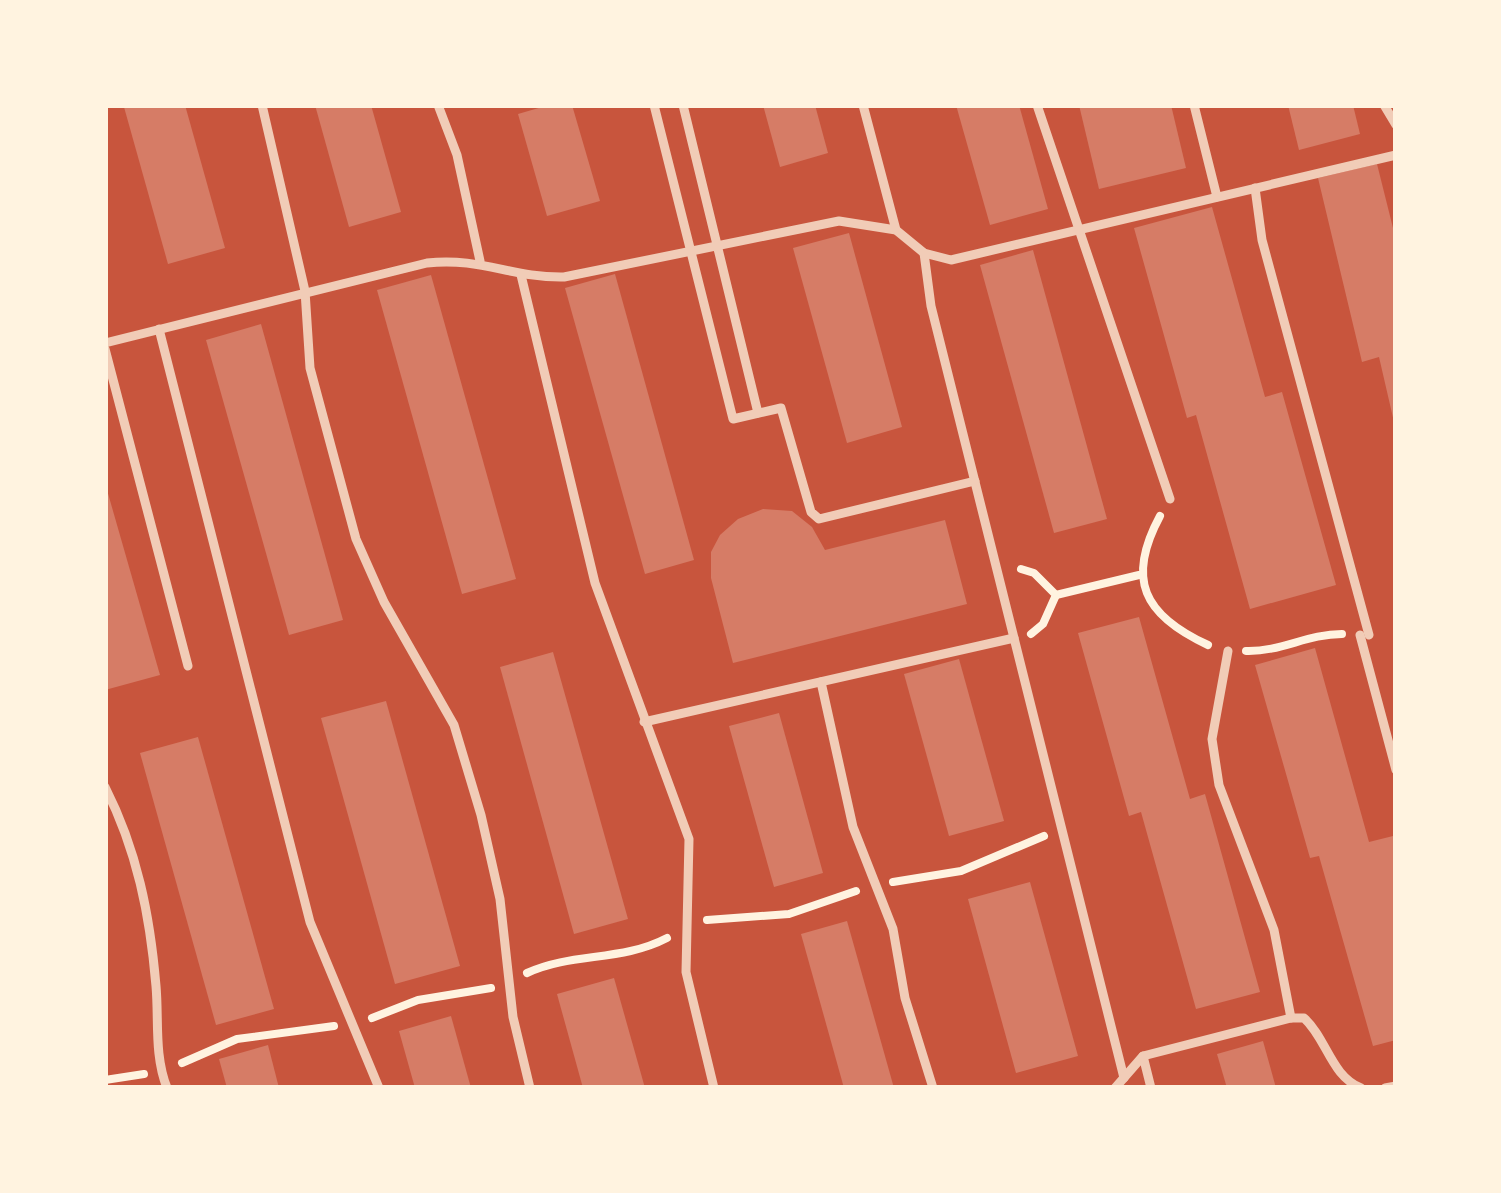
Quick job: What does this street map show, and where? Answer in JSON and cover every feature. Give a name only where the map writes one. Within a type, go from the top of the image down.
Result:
[{"type":"lane","points":[[262,105],[304,291],[310,368],[356,539],[383,602],[448,711],[466,761],[500,898],[508,982],[530,1088]]},
{"type":"lane","points":[[438,105],[457,154],[480,261]]},
{"type":"lane","points":[[654,105],[733,419],[781,408],[805,502],[819,519],[975,481]]},
{"type":"lane","points":[[683,105],[758,413]]},
{"type":"lane","points":[[863,105],[896,230]]},
{"type":"lane","points":[[1037,105],[1170,499]]},
{"type":"lane","points":[[1194,105],[1217,197]]},
{"type":"lane","points":[[1384,105],[1396,125]]},
{"type":"lane","points":[[188,665],[105,346],[427,263],[480,261],[521,275],[563,277],[839,220],[896,230],[924,253],[952,260],[1396,155]]},
{"type":"lane","points":[[1255,188],[1262,240],[1396,770]]},
{"type":"lane","points":[[924,253],[931,306],[1124,1078]]},
{"type":"lane","points":[[521,275],[595,583],[689,838],[686,971],[715,1088]]},
{"type":"lane","points":[[159,329],[310,922],[379,1088]]},
{"type":"lane","points":[[644,722],[1014,638]]},
{"type":"lane","points":[[1228,651],[1212,739],[1219,785],[1274,930],[1292,1018]]},
{"type":"lane","points":[[820,682],[854,826],[893,929],[905,998],[933,1088]]},
{"type":"lane","points":[[105,787],[128,832],[148,910],[161,1069],[167,1088]]},
{"type":"lane","points":[[1115,1088],[1144,1056],[1292,1018],[1313,1026],[1339,1072],[1359,1088]]},
{"type":"lane","points":[[1144,1056],[1151,1088]]},
{"type":"lane","points":[[1385,1088],[1396,1085]]},
{"type":"path","points":[[1170,499],[1143,549],[1139,575],[1162,613],[1181,631],[1228,651],[1264,652],[1309,634],[1364,635]]},
{"type":"path","points":[[996,564],[1034,573],[1056,595]]},
{"type":"path","points":[[1056,595],[1139,575]]},
{"type":"path","points":[[1014,638],[1043,625],[1056,595]]},
{"type":"path","points":[[105,1080],[161,1069],[237,1039],[307,1033],[508,982],[555,961],[617,957],[685,926],[727,916],[789,914],[876,886],[961,871],[1062,828]]},
{"type":"building","points":[[185,105],[225,248],[168,264],[124,107]]},
{"type":"building","points":[[315,105],[371,105],[401,212],[349,227]]},
{"type":"building","points":[[549,105],[572,105],[600,201],[547,216],[518,114]]},
{"type":"building","points":[[763,105],[815,105],[828,153],[780,167]]},
{"type":"building","points":[[956,105],[1019,105],[1048,209],[990,225]]},
{"type":"building","points":[[1079,105],[1171,105],[1186,168],[1099,189]]},
{"type":"building","points":[[1288,105],[1353,105],[1360,134],[1299,150]]},
{"type":"building","points":[[1377,164],[1396,240],[1394,422],[1379,357],[1362,362],[1318,178]]},
{"type":"building","points":[[1212,207],[1265,397],[1282,392],[1336,585],[1250,609],[1196,415],[1187,418],[1134,228]]},
{"type":"building","points":[[849,233],[902,427],[847,443],[793,248]]},
{"type":"building","points":[[1033,250],[1107,519],[1054,533],[980,265]]},
{"type":"building","points":[[615,274],[694,560],[645,574],[565,288]]},
{"type":"building","points":[[431,275],[516,579],[462,594],[377,290]]},
{"type":"building","points":[[261,324],[343,620],[289,635],[206,340]]},
{"type":"building","points":[[105,483],[160,675],[105,690]]},
{"type":"building","points":[[763,509],[792,511],[812,527],[825,550],[945,520],[967,604],[733,663],[711,578],[711,552],[720,535],[738,519]]},
{"type":"building","points":[[1139,617],[1190,799],[1205,794],[1260,992],[1196,1009],[1141,812],[1129,816],[1078,633]]},
{"type":"building","points":[[1315,648],[1369,842],[1393,836],[1396,847],[1396,1040],[1373,1046],[1319,856],[1310,858],[1255,665]]},
{"type":"building","points":[[553,652],[628,919],[574,934],[500,667]]},
{"type":"building","points":[[959,659],[1004,821],[949,836],[904,674]]},
{"type":"building","points":[[386,701],[460,966],[395,984],[321,718]]},
{"type":"building","points":[[779,713],[823,873],[774,887],[729,726]]},
{"type":"building","points":[[198,737],[274,1009],[216,1025],[140,753]]},
{"type":"building","points":[[1030,882],[1078,1056],[1016,1073],[968,899]]},
{"type":"building","points":[[847,921],[894,1088],[844,1088],[801,934]]},
{"type":"building","points":[[614,978],[645,1088],[583,1088],[557,994]]},
{"type":"building","points":[[451,1016],[471,1088],[415,1088],[399,1031]]},
{"type":"building","points":[[1263,1041],[1276,1088],[1227,1088],[1217,1054]]},
{"type":"building","points":[[268,1045],[279,1088],[227,1088],[219,1059]]}]
